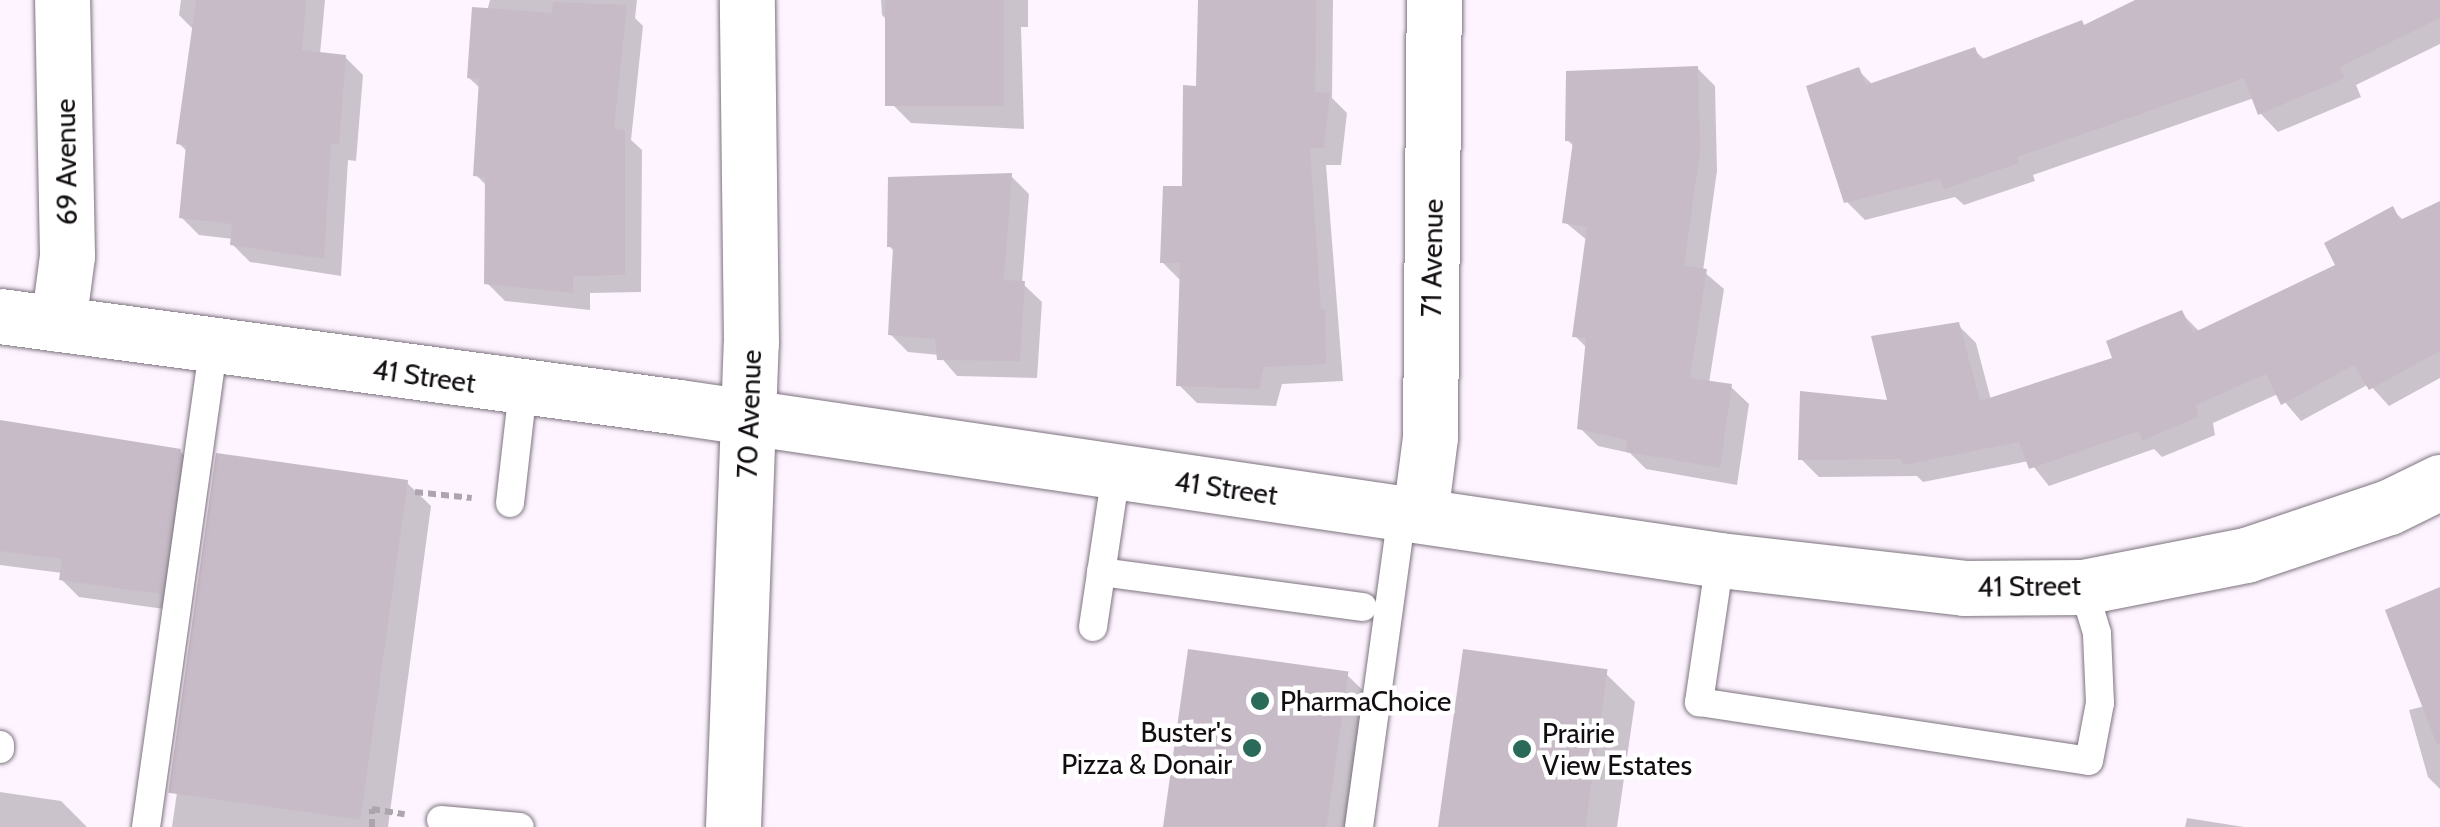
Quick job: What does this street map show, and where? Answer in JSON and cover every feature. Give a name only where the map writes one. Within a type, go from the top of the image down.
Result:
[{"type":"street","name":"69 Avenue","points":[[58,324],[67,256],[62,0]]},
{"type":"street","name":"70 Avenue","points":[[733,827],[749,418],[748,0]]},
{"type":"street","name":"71 Avenue","points":[[1411,514],[1430,450],[1434,0]]},
{"type":"street","name":"41 Street","points":[[0,316],[749,418],[1720,560],[1964,588],[2083,587],[2246,555],[2389,507],[2440,482]]},
{"type":"lane","points":[[146,827],[213,348]]},
{"type":"lane","points":[[497,501],[523,390]]},
{"type":"lane","points":[[1092,627],[1116,473]]},
{"type":"lane","points":[[1359,827],[1411,514]]},
{"type":"lane","points":[[1720,560],[1699,702],[2089,761],[2100,703],[2097,633],[2083,587]]},
{"type":"lane","points":[[1101,572],[1363,607]]},
{"type":"lane","points":[[440,820],[520,827]]},
{"type":"path","points":[[415,492],[497,501]]},
{"type":"path","points":[[372,809],[372,827]]},
{"type":"building","points":[[196,0],[306,0],[302,50],[346,55],[339,144],[331,144],[324,259],[230,245],[232,224],[179,218],[186,145],[176,144]]},
{"type":"building","points":[[885,0],[1004,0],[1004,106],[885,106]]},
{"type":"building","points":[[1198,0],[1316,0],[1315,92],[1330,93],[1324,148],[1310,148],[1326,364],[1264,367],[1259,389],[1176,386],[1180,263],[1160,263],[1163,186],[1182,186],[1183,85],[1196,86]]},
{"type":"building","points":[[2135,0],[2440,0],[2440,18],[2340,67],[2345,78],[2258,115],[2244,78],[2017,157],[2019,163],[1944,189],[1940,179],[1844,203],[1806,86],[1859,67],[1866,85],[1975,47],[1980,60],[2082,20],[2084,25]]},
{"type":"building","points":[[553,2],[627,5],[614,129],[625,130],[625,275],[573,276],[573,293],[484,284],[485,177],[473,176],[479,79],[467,78],[472,7],[552,13]]},
{"type":"building","points":[[1698,66],[1700,152],[1684,266],[1707,269],[1690,378],[1732,384],[1720,468],[1626,452],[1627,440],[1577,429],[1586,338],[1572,337],[1587,227],[1562,223],[1573,141],[1565,141],[1566,71]]},
{"type":"building","points":[[1012,173],[1004,280],[1025,281],[1020,361],[937,360],[935,339],[888,335],[893,247],[887,247],[888,177]]},
{"type":"building","points":[[2440,201],[2440,351],[2369,390],[2354,365],[2281,405],[2266,374],[2196,405],[2198,417],[2142,441],[2139,431],[2029,469],[2019,442],[1903,465],[1901,459],[1798,460],[1800,391],[1887,400],[1871,336],[1959,322],[1980,401],[2112,358],[2106,341],[2182,310],[2193,333],[2335,265],[2324,243],[2393,206],[2400,220]]},
{"type":"building","points":[[0,420],[181,449],[161,594],[59,580],[62,559],[0,551]]},
{"type":"building","points":[[216,453],[408,480],[360,820],[168,793]]},
{"type":"building","points":[[2440,587],[2440,744],[2437,745],[2385,610]]},
{"type":"building","points":[[1188,649],[1348,672],[1327,827],[1163,827]]},
{"type":"building","name":"Prairie View Estates","points":[[1463,649],[1608,669],[1585,827],[1438,827]]},
{"type":"place","name":"PharmaChoice","points":[[1260,701]]},
{"type":"place","name":"Buster's Pizza & Donair","points":[[1252,748]]},
{"type":"place","name":"Prairie View Estates","points":[[1522,749]]}]
